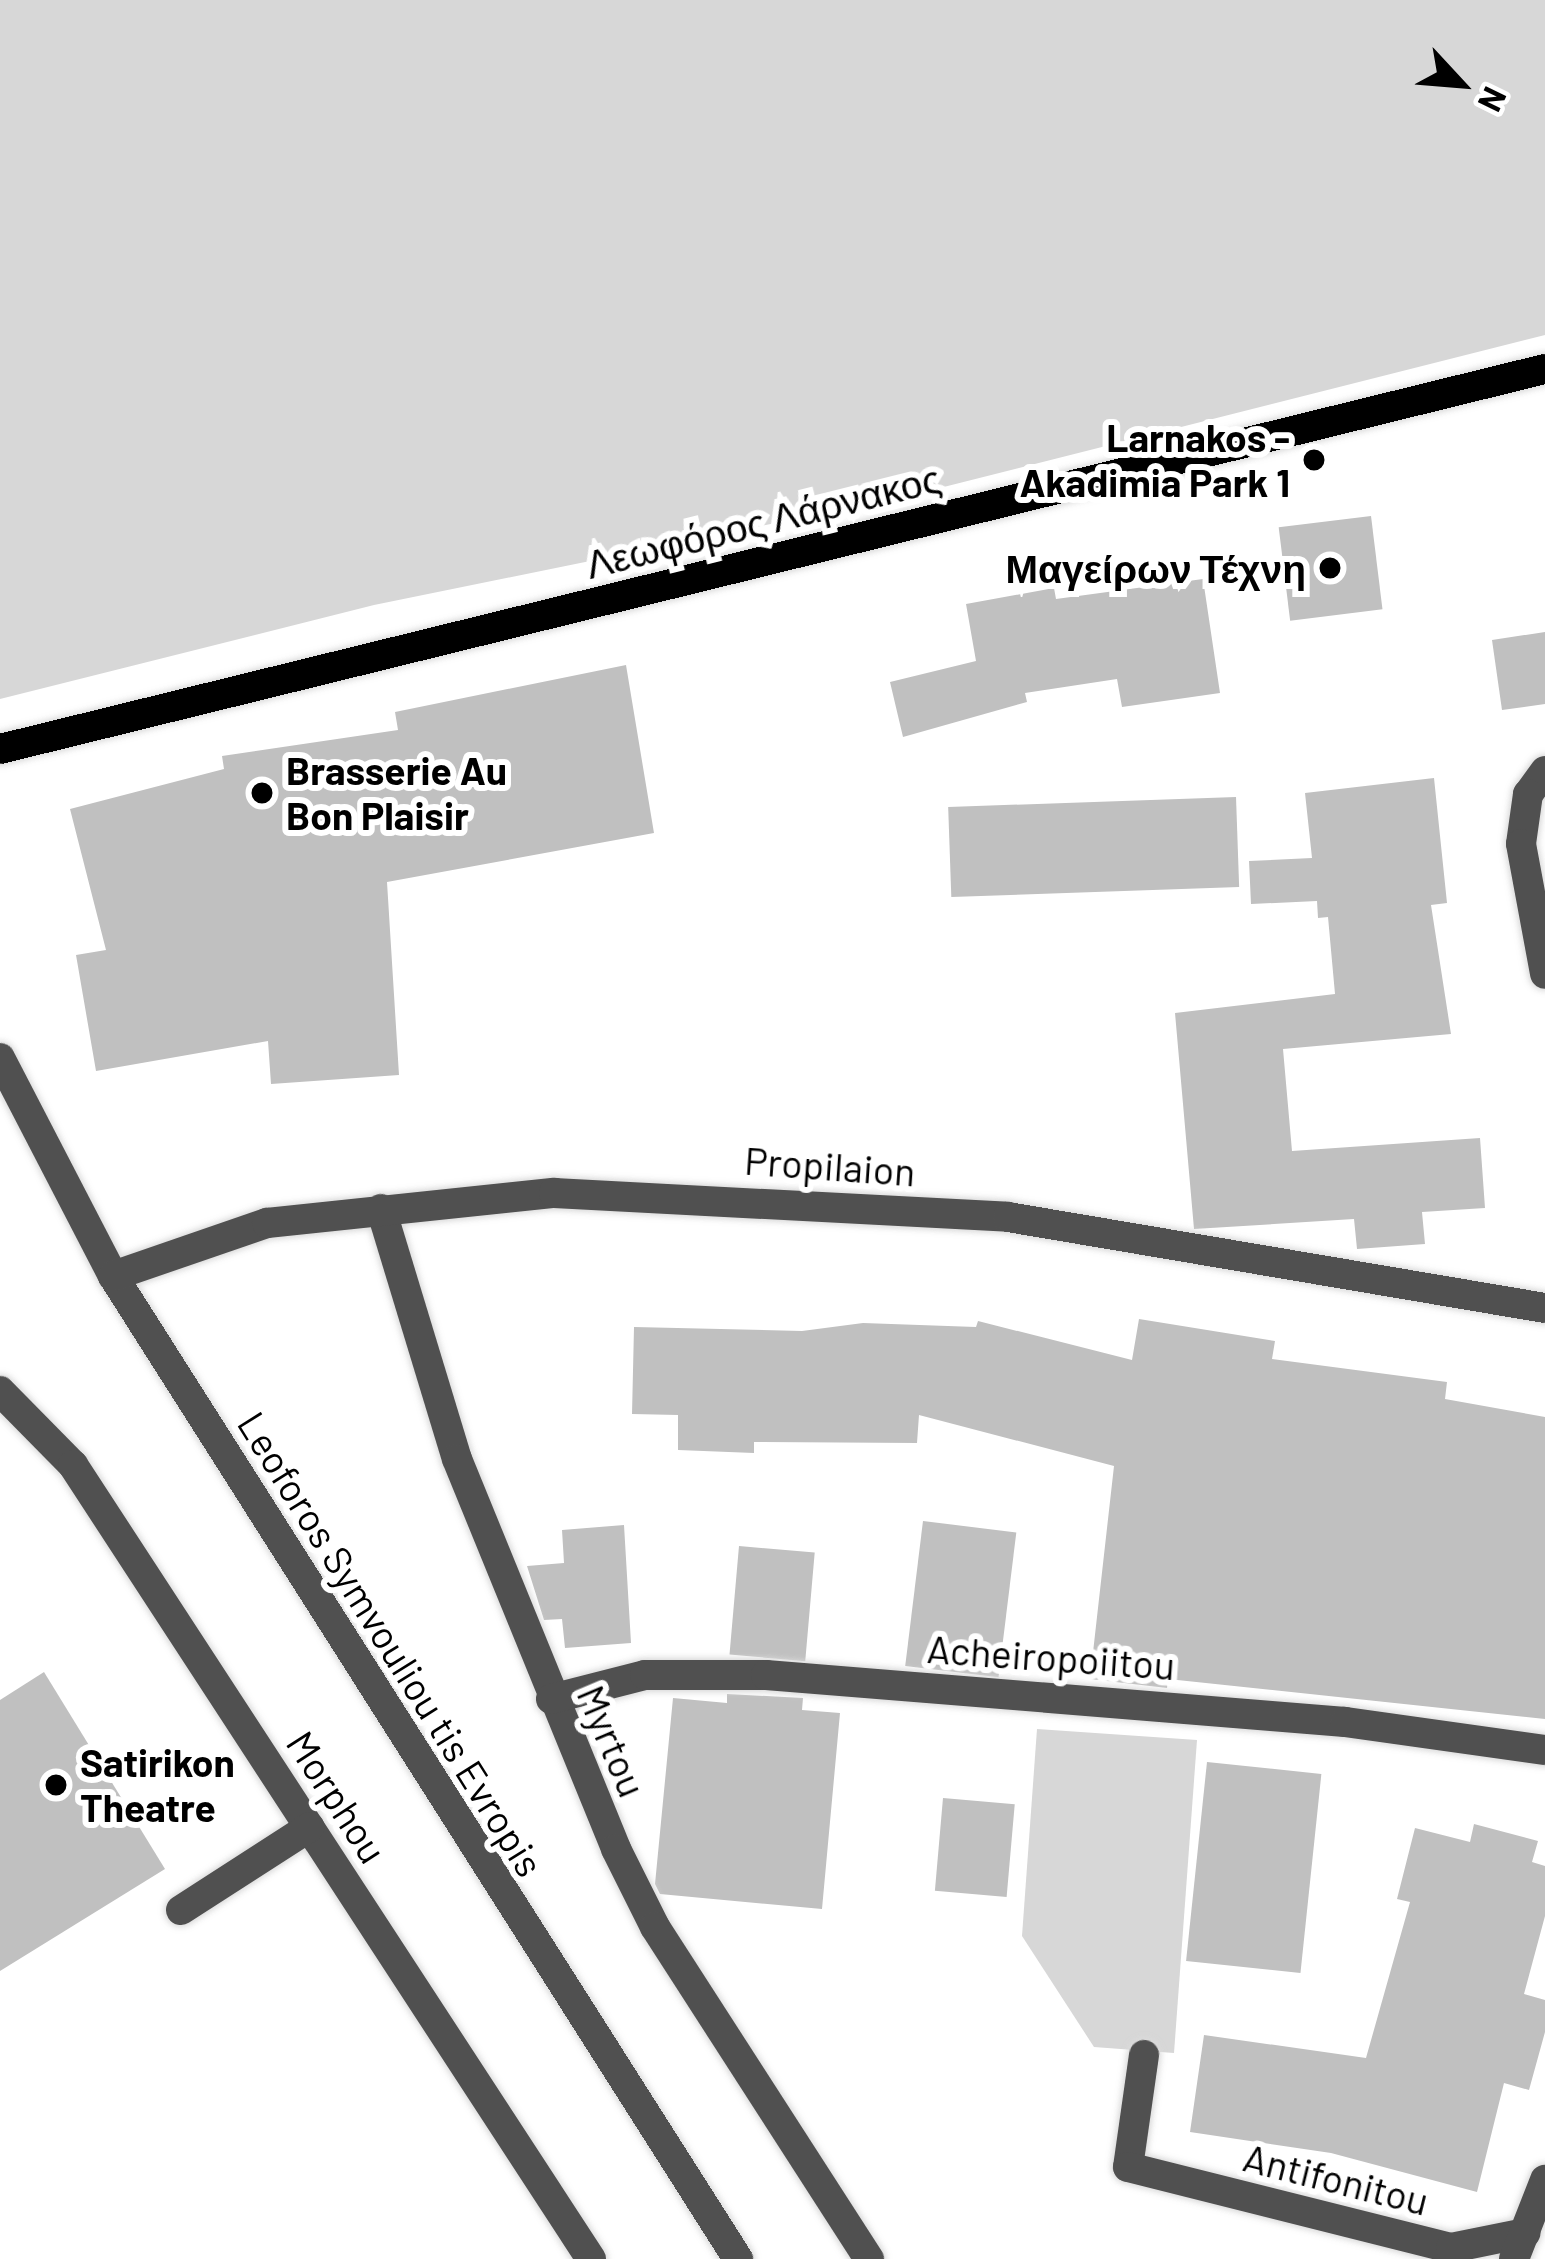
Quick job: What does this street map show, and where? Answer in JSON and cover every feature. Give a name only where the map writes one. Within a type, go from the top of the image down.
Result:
[{"type":"main road","name":"Λεωφόρος Λάρνακος","points":[[0,749],[1545,369]]},
{"type":"street","points":[[1545,771],[1528,794],[1521,844],[1545,974]]},
{"type":"street","name":"Leoforos Symvouliou tis Evropis","points":[[0,1058],[113,1276],[738,2259]]},
{"type":"street","name":"Propilaion","points":[[113,1276],[216,1235],[381,1209],[554,1193],[1009,1217],[1545,1308]]},
{"type":"street","name":"Myrtou","points":[[381,1209],[457,1459],[551,1699],[656,1927],[869,2259]]},
{"type":"street","name":"Morphou","points":[[0,1391],[73,1465],[591,2259]]},
{"type":"street","name":"Acheiropoiitou","points":[[551,1699],[645,1675],[766,1675],[1345,1722],[1545,1750]]},
{"type":"street","points":[[181,1910],[310,1827]]},
{"type":"street","name":"Antifonitou","points":[[1144,2055],[1128,2167],[1451,2248],[1519,2246]]},
{"type":"street","points":[[1519,2246],[1545,2180]]},
{"type":"shaded area","points":[[0,0],[1545,0],[1545,335],[908,496],[374,605],[0,699]]},
{"type":"shaded area","points":[[1037,1729],[1197,1740],[1174,2053],[1094,2047],[1022,1936]]},
{"type":"building","name":"Μαγείρων Τέχνη","points":[[1371,516],[1382,609],[1290,621],[1279,527]]},
{"type":"building","points":[[1203,579],[1220,693],[1122,707],[1117,679],[1025,693],[1027,702],[903,737],[890,682],[976,661],[966,604],[1054,588],[1056,599]]},
{"type":"building","points":[[1545,632],[1545,704],[1502,710],[1492,640]]},
{"type":"building","points":[[626,665],[654,833],[387,882],[399,1075],[271,1084],[268,1041],[96,1071],[76,955],[106,950],[70,809],[224,769],[222,756],[398,730],[395,712]]},
{"type":"building","points":[[1434,778],[1447,903],[1431,905],[1451,1034],[1283,1049],[1292,1151],[1480,1138],[1485,1208],[1422,1212],[1425,1244],[1357,1249],[1354,1219],[1194,1229],[1175,1013],[1335,994],[1328,917],[1318,918],[1317,901],[1251,904],[1249,861],[1312,858],[1305,793]]},
{"type":"building","points":[[1236,797],[1239,887],[951,897],[948,807]]},
{"type":"building","points":[[1139,1319],[1275,1341],[1272,1359],[1447,1382],[1445,1399],[1545,1417],[1545,1719],[1168,1679],[1167,1688],[1090,1679],[1114,1466],[919,1415],[917,1443],[754,1442],[754,1453],[678,1450],[678,1415],[632,1414],[634,1327],[802,1331],[863,1323],[976,1327],[978,1321],[1132,1360]]},
{"type":"building","points":[[923,1521],[1016,1532],[999,1677],[905,1666]]},
{"type":"building","points":[[624,1525],[631,1643],[565,1648],[562,1619],[544,1620],[527,1566],[564,1563],[562,1530]]},
{"type":"building","points":[[739,1546],[815,1553],[805,1661],[730,1655]]},
{"type":"building","name":"Satirikon Theatre","points":[[44,1672],[165,1869],[0,1971],[0,1700]]},
{"type":"building","points":[[727,1694],[803,1698],[802,1710],[840,1713],[822,1909],[660,1894],[655,1884],[673,1698],[727,1703]]},
{"type":"building","points":[[1207,1762],[1321,1774],[1300,1973],[1186,1961]]},
{"type":"building","points":[[943,1798],[1015,1804],[1007,1897],[935,1891]]},
{"type":"building","points":[[1474,1824],[1538,1841],[1532,1862],[1545,1866],[1545,1916],[1524,1994],[1545,2000],[1545,2032],[1529,2090],[1504,2083],[1477,2192],[1331,2153],[1190,2132],[1204,2035],[1366,2058],[1410,1902],[1397,1899],[1415,1828],[1470,1842]]},
{"type":"place","name":"Larnakos - Akadimia Park 1","points":[[1314,460]]},
{"type":"place","name":"Μαγείρων Τέχνη","points":[[1330,568]]},
{"type":"place","name":"Brasserie Au Bon Plaisir","points":[[262,793]]},
{"type":"place","name":"Satirikon Theatre","points":[[56,1785]]}]
